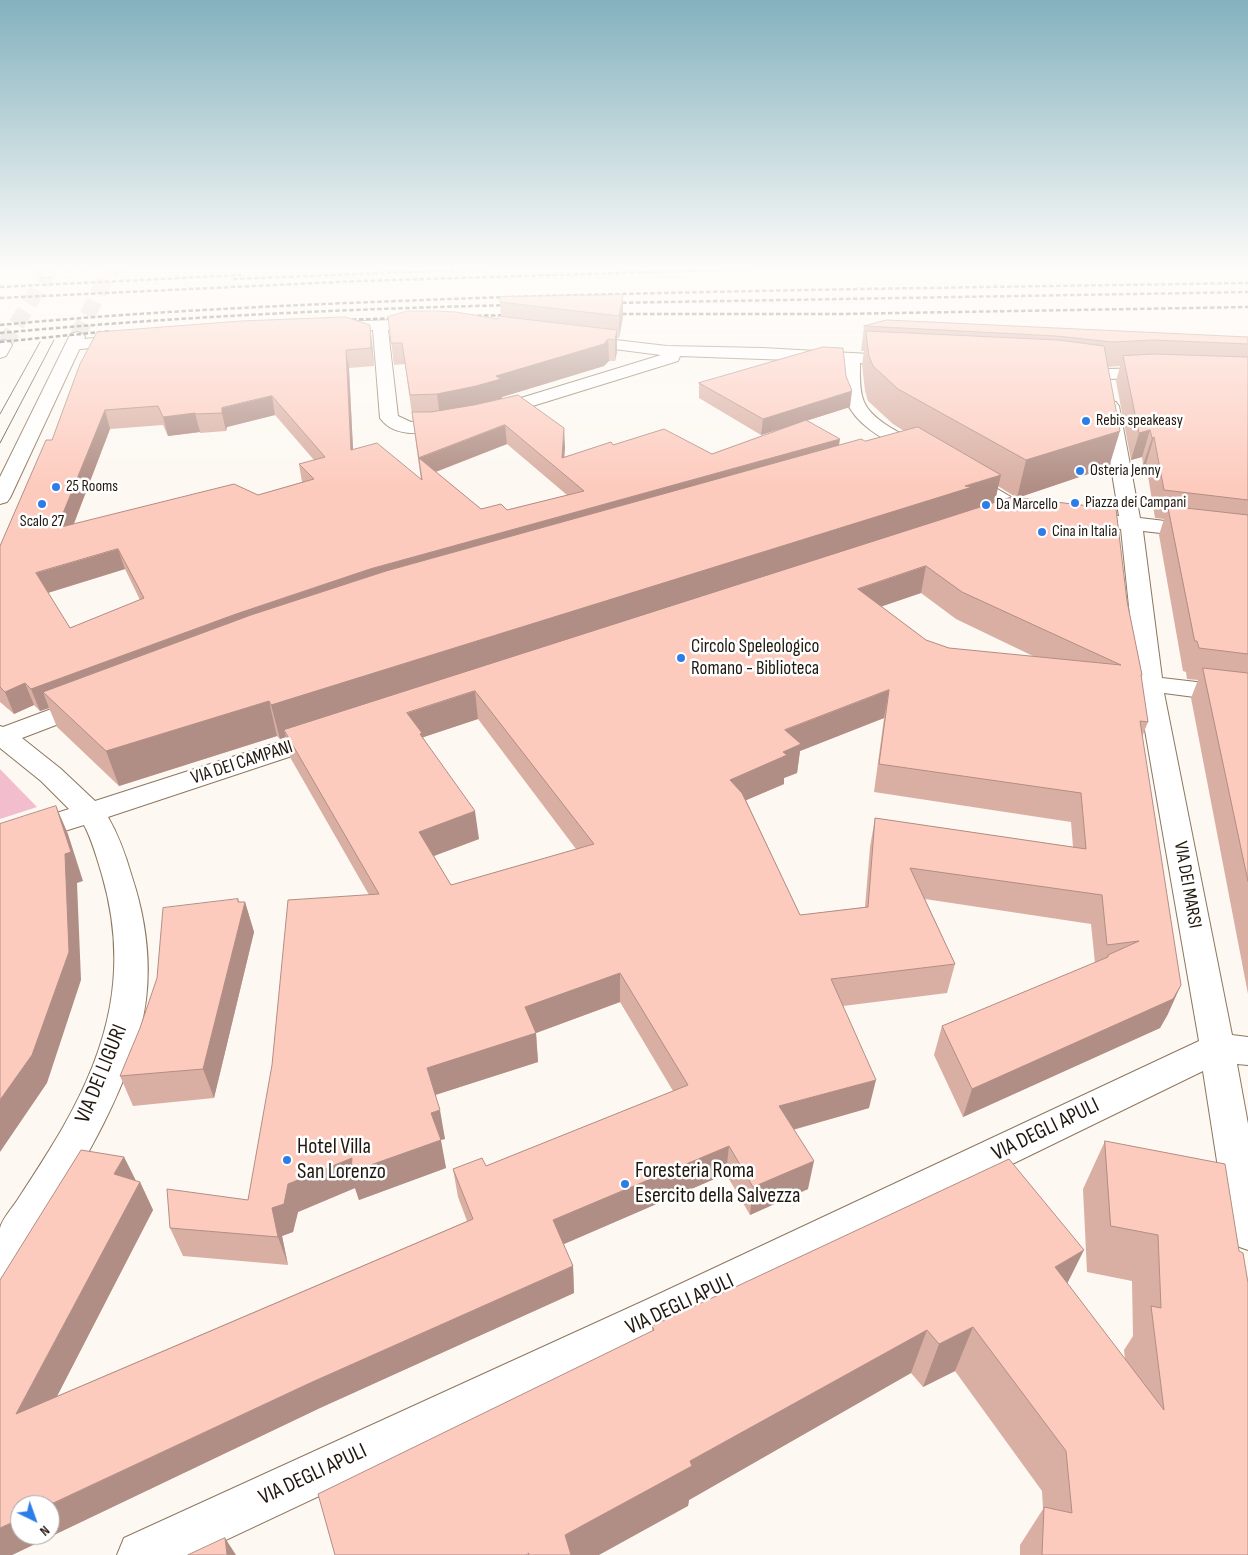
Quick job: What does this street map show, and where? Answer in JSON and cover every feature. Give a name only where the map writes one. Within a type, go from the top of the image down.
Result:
[{"type":"street","points":[[2,489],[75,342]]},
{"type":"street","points":[[382,342],[389,414],[391,420],[398,425],[410,427],[430,426],[474,418],[668,358],[699,352]]},
{"type":"street","points":[[588,342],[639,348],[699,352],[911,360]]},
{"type":"street","points":[[852,358],[854,392],[858,406],[876,425],[946,467],[1030,512],[993,518]]},
{"type":"street","points":[[1060,368],[1104,374],[1138,372],[1176,373]]},
{"type":"street","points":[[1104,374],[1121,470],[1139,529]]},
{"type":"street","points":[[882,453],[910,445]]},
{"type":"street","points":[[1066,516],[1139,529],[1248,537]]},
{"type":"street","name":"VIA DEI MARSI","points":[[1139,529],[1150,684],[1232,1049],[1248,1232]]},
{"type":"street","points":[[1150,684],[1248,696]]},
{"type":"street","points":[[2,735],[104,698]]},
{"type":"street","name":"VIA DEI CAMPANI","points":[[0,841],[339,731]]},
{"type":"street","name":"VIA DEI LIGURI","points":[[0,1262],[86,1119],[113,1058],[129,1004],[131,953],[126,906],[116,870],[98,825],[90,813],[51,775],[2,735]]},
{"type":"street","name":"VIA DEGLI APULI","points":[[140,1555],[1232,1049]]},
{"type":"shaded area","points":[[0,769],[37,807],[0,819]]},
{"type":"building","points":[[92,342],[371,342],[371,348],[346,350],[351,450],[377,443],[422,480],[412,412],[431,412],[518,395],[564,428],[562,458],[611,442],[613,445],[664,429],[712,454],[806,420],[840,439],[370,569],[236,614],[31,689],[25,683],[5,692],[0,687],[0,546],[46,440],[52,440],[80,364]],"holes":[[[272,396],[325,457],[299,464],[314,479],[258,495],[234,484],[57,528],[105,410],[158,406],[163,417],[195,413],[222,413],[222,408]],[[505,425],[584,491],[507,510],[501,504],[481,509],[419,458]],[[118,549],[144,598],[70,628],[36,573]]]},
{"type":"building","points":[[606,342],[604,344],[496,376],[501,379],[476,386],[437,394],[410,395],[402,343],[391,343]]},
{"type":"building","points":[[867,342],[1070,342],[1104,346],[1120,431],[1026,460],[898,389],[873,366],[869,356]]},
{"type":"building","points":[[1191,342],[1248,342],[1248,344]]},
{"type":"building","points":[[823,347],[843,348],[846,376],[852,391],[763,419],[699,383]]},
{"type":"building","points":[[1154,354],[1248,357],[1248,500],[1164,490],[1154,437],[1152,438],[1150,430],[1139,433],[1123,356]]},
{"type":"building","points":[[918,427],[1001,475],[965,486],[972,487],[271,705],[269,701],[106,751],[43,692],[251,615],[386,571],[861,439],[865,441]]},
{"type":"building","points":[[1012,497],[1116,509],[1127,601],[1142,675],[1148,722],[1140,721],[1181,985],[1173,999],[972,1089],[942,1026],[1108,957],[1108,955],[1139,941],[1107,945],[1102,895],[910,868],[955,964],[831,979],[876,1080],[779,1106],[814,1161],[753,1187],[729,1146],[553,1220],[573,1266],[310,1383],[60,1500],[60,1495],[10,1495],[10,1524],[0,1528],[0,1280],[81,1150],[124,1157],[114,1174],[140,1182],[16,1414],[473,1219],[453,1169],[482,1158],[486,1166],[688,1085],[620,973],[525,1007],[536,1033],[427,1068],[440,1110],[431,1113],[441,1140],[351,1172],[352,1158],[288,1184],[284,1204],[272,1208],[278,1237],[170,1228],[167,1189],[248,1200],[272,1065],[288,900],[379,894],[284,730]],"holes":[[[926,566],[962,592],[1121,665],[949,648],[926,640],[858,589]],[[889,690],[879,764],[1081,793],[1086,849],[875,818],[868,907],[800,915],[742,793],[730,780],[787,755],[783,752],[801,744],[785,730]],[[475,691],[594,844],[451,885],[419,832],[475,811],[407,713]]]},
{"type":"building","points":[[1168,506],[1248,515],[1248,654],[1199,648],[1197,641],[1195,641]]},
{"type":"building","points":[[1203,668],[1248,673],[1248,881]]},
{"type":"building","points":[[56,806],[71,852],[65,854],[69,952],[32,1055],[0,1100],[0,824]]},
{"type":"building","points":[[238,899],[238,902],[245,902],[203,1069],[120,1076],[140,1028],[157,978],[163,908]]},
{"type":"building","points":[[1105,1141],[1225,1164],[1239,1251],[1243,1253],[1248,1283],[1248,1555],[1042,1555],[1044,1507],[1072,1513],[1066,1451],[973,1327],[939,1344],[927,1330],[690,1461],[692,1466],[565,1535],[571,1555],[528,1555],[529,1553],[526,1555],[335,1555],[318,1494],[654,1330],[652,1326],[1009,1159],[1084,1250],[1055,1267],[1164,1410],[1151,1306],[1161,1308],[1158,1235],[1111,1226]]},
{"type":"building","points":[[225,1538],[227,1555],[188,1555]]},
{"type":"tunnel","points":[[4,345],[6,342]]},
{"type":"tram line","points":[[0,414],[40,342]]},
{"type":"tram line","points":[[0,443],[53,342]]},
{"type":"railway","points":[[0,342],[4,342]]},
{"type":"place","name":"Rebis speakeasy","points":[[1086,421]]},
{"type":"place","name":"Osteria Jenny","points":[[1080,471]]},
{"type":"place","name":"25 Rooms","points":[[56,487]]},
{"type":"place","name":"Piazza dei Campani","points":[[1075,503]]},
{"type":"place","name":"Scalo 27","points":[[42,504]]},
{"type":"place","name":"Da Marcello","points":[[986,505]]},
{"type":"place","name":"Cina in Italia","points":[[1042,532]]},
{"type":"place","name":"Circolo Speleologico Romano - Biblioteca","points":[[681,658]]},
{"type":"place","name":"Hotel Villa San Lorenzo","points":[[287,1160]]},
{"type":"place","name":"Foresteria Roma Esercito della Salvezza","points":[[625,1184]]}]
